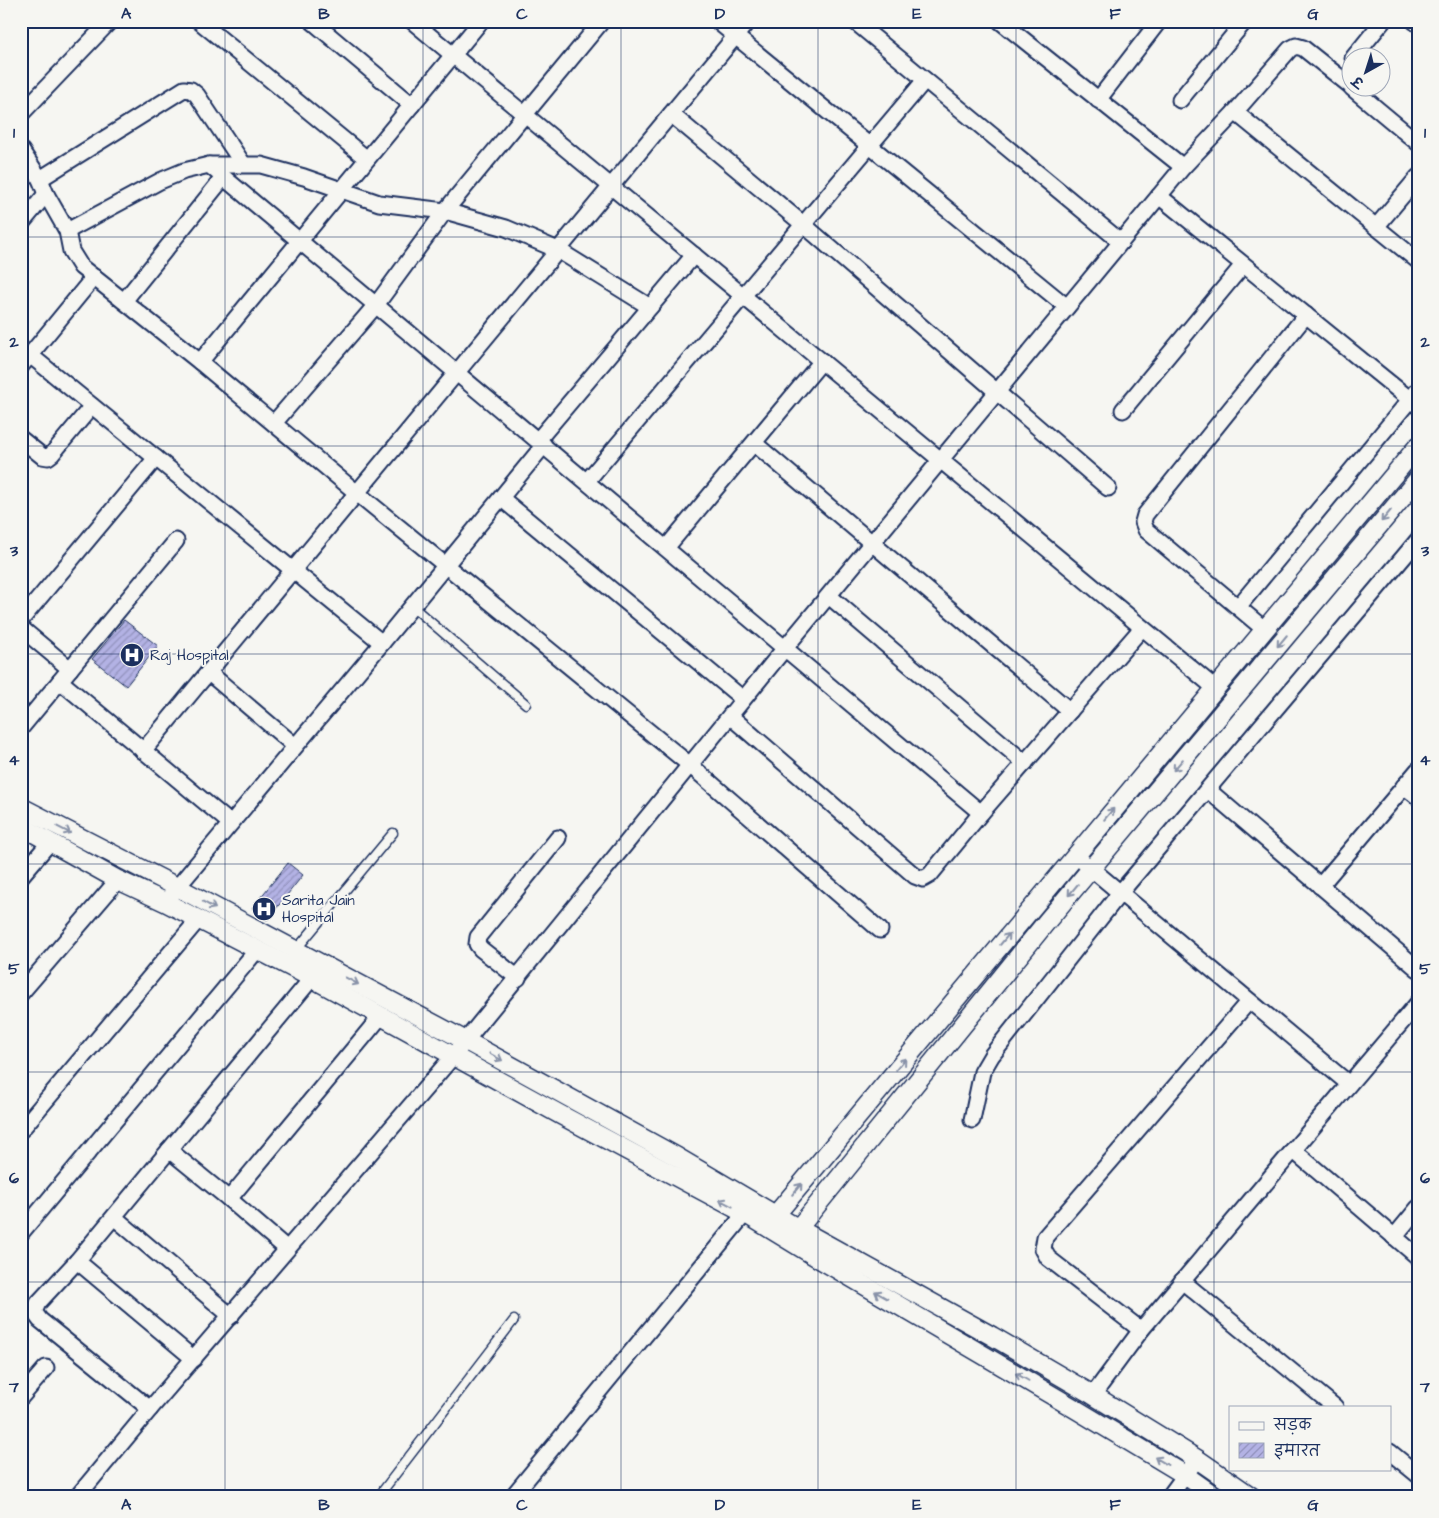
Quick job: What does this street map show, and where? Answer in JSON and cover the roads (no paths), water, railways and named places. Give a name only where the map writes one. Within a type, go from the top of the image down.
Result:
[{"type":"street","points":[[21,114],[110,21]]},
{"type":"street","points":[[312,21],[412,105]]},
{"type":"street","points":[[412,21],[1215,688]]},
{"type":"street","points":[[200,362],[481,21]]},
{"type":"street","points":[[274,423],[376,305],[446,211],[602,21]]},
{"type":"street","points":[[717,21],[1067,307]]},
{"type":"street","points":[[143,751],[748,21]]},
{"type":"street","points":[[854,21],[1121,242]]},
{"type":"street","points":[[1000,21],[1183,167]]},
{"type":"street","points":[[1180,100],[1245,21]]},
{"type":"street","points":[[1361,48],[1383,21]]},
{"type":"street","points":[[1414,21],[1418,24]]},
{"type":"street","points":[[203,22],[367,159]]},
{"type":"street","points":[[1098,100],[1154,23]]},
{"type":"street","points":[[77,1497],[150,1409],[466,1041],[785,648],[998,393],[1183,167],[1235,112],[1290,49],[1296,46],[1304,48],[1342,79]]},
{"type":"street","points":[[1338,76],[1342,71]]},
{"type":"street","points":[[587,481],[925,80]]},
{"type":"street","points":[[40,180],[184,89],[191,90],[197,96],[243,164]]},
{"type":"street","points":[[1365,98],[1418,143]]},
{"type":"street","points":[[1235,112],[1418,261]]},
{"type":"street","points":[[671,114],[804,225],[1108,488]]},
{"type":"street","points":[[21,150],[40,180],[67,231],[71,251],[81,267],[200,362],[690,765],[880,930]]},
{"type":"street","points":[[208,165],[981,813]]},
{"type":"street","points":[[67,231],[160,181],[184,171],[208,165],[261,165],[379,202],[446,211],[506,228],[558,250],[650,307]]},
{"type":"street","points":[[124,301],[223,178]]},
{"type":"street","points":[[1376,227],[1418,178]]},
{"type":"street","points":[[21,224],[46,194]]},
{"type":"street","points":[[1159,196],[1306,315],[1415,398],[1238,607]]},
{"type":"street","points":[[165,902],[446,566],[501,498],[541,443],[694,255]]},
{"type":"street","points":[[1123,410],[1243,265]]},
{"type":"street","points":[[94,277],[26,361],[92,406],[382,643]]},
{"type":"street","points":[[1264,629],[1146,530],[1143,522],[1145,515],[1306,315]]},
{"type":"street","points":[[666,548],[822,361]]},
{"type":"street","points":[[21,440],[42,456],[48,457],[92,406]]},
{"type":"street","points":[[754,442],[1070,711]]},
{"type":"street","points":[[771,1220],[1264,629],[1415,455]]},
{"type":"street","points":[[21,620],[156,458]]},
{"type":"street","points":[[794,1235],[1091,869],[1418,479]]},
{"type":"street","points":[[501,498],[744,699]]},
{"type":"street","points":[[972,1120],[982,1072],[992,1055],[1120,893],[1418,540]]},
{"type":"street","points":[[21,728],[176,541]]},
{"type":"street","points":[[829,596],[1025,763]]},
{"type":"street","points":[[21,628],[70,669]]},
{"type":"street","points":[[730,716],[915,876],[923,879],[930,875],[981,813],[1142,628]]},
{"type":"street","points":[[208,672],[295,746]]},
{"type":"street","points":[[60,681],[230,823]]},
{"type":"street","points":[[1320,886],[1418,770]]},
{"type":"street","points":[[1404,786],[1418,797]]},
{"type":"street","points":[[1208,790],[1418,969]]},
{"type":"street","points":[[21,807],[177,887],[466,1041],[677,1157],[750,1208]]},
{"type":"street","points":[[21,826],[118,880],[165,902],[312,978],[561,1115],[750,1208],[1185,1475],[1216,1497]]},
{"type":"street","points":[[518,978],[481,949],[477,944],[478,937],[558,838]]},
{"type":"street","points":[[21,876],[50,842]]},
{"type":"street","points":[[1075,855],[1349,1084]]},
{"type":"street","points":[[21,993],[118,880]]},
{"type":"street","points":[[21,1130],[198,920]]},
{"type":"street","points":[[21,1233],[257,950]]},
{"type":"street","points":[[150,1409],[40,1320],[34,1312],[38,1303],[77,1261],[312,978]]},
{"type":"street","points":[[1140,1330],[1048,1258],[1043,1249],[1045,1237],[1249,1001]]},
{"type":"street","points":[[1093,1395],[1140,1330],[1418,1003]]},
{"type":"street","points":[[229,1199],[381,1016]]},
{"type":"street","points":[[169,1150],[287,1249]]},
{"type":"street","points":[[1293,1150],[1418,1257]]},
{"type":"street","points":[[512,1497],[750,1208]]},
{"type":"street","points":[[1394,1237],[1418,1208]]},
{"type":"street","points":[[114,1217],[231,1316]]},
{"type":"street","points":[[794,1235],[992,1336],[1197,1459],[1252,1497]]},
{"type":"street","points":[[77,1261],[194,1359]]},
{"type":"street","points":[[1182,1281],[1334,1406]]},
{"type":"street","points":[[21,1397],[46,1368]]},
{"type":"street","points":[[1392,1454],[1418,1475]]},
{"type":"street","points":[[1168,1497],[1197,1459]]},
{"type":"lane","points":[[412,606],[526,704]]},
{"type":"lane","points":[[295,951],[393,833]]},
{"type":"lane","points":[[378,1497],[514,1320]]},
{"type":"place","name":"Raj Hospital","points":[[132,655]]},
{"type":"place","name":"Sarita Jain Hospital","points":[[264,909]]}]
